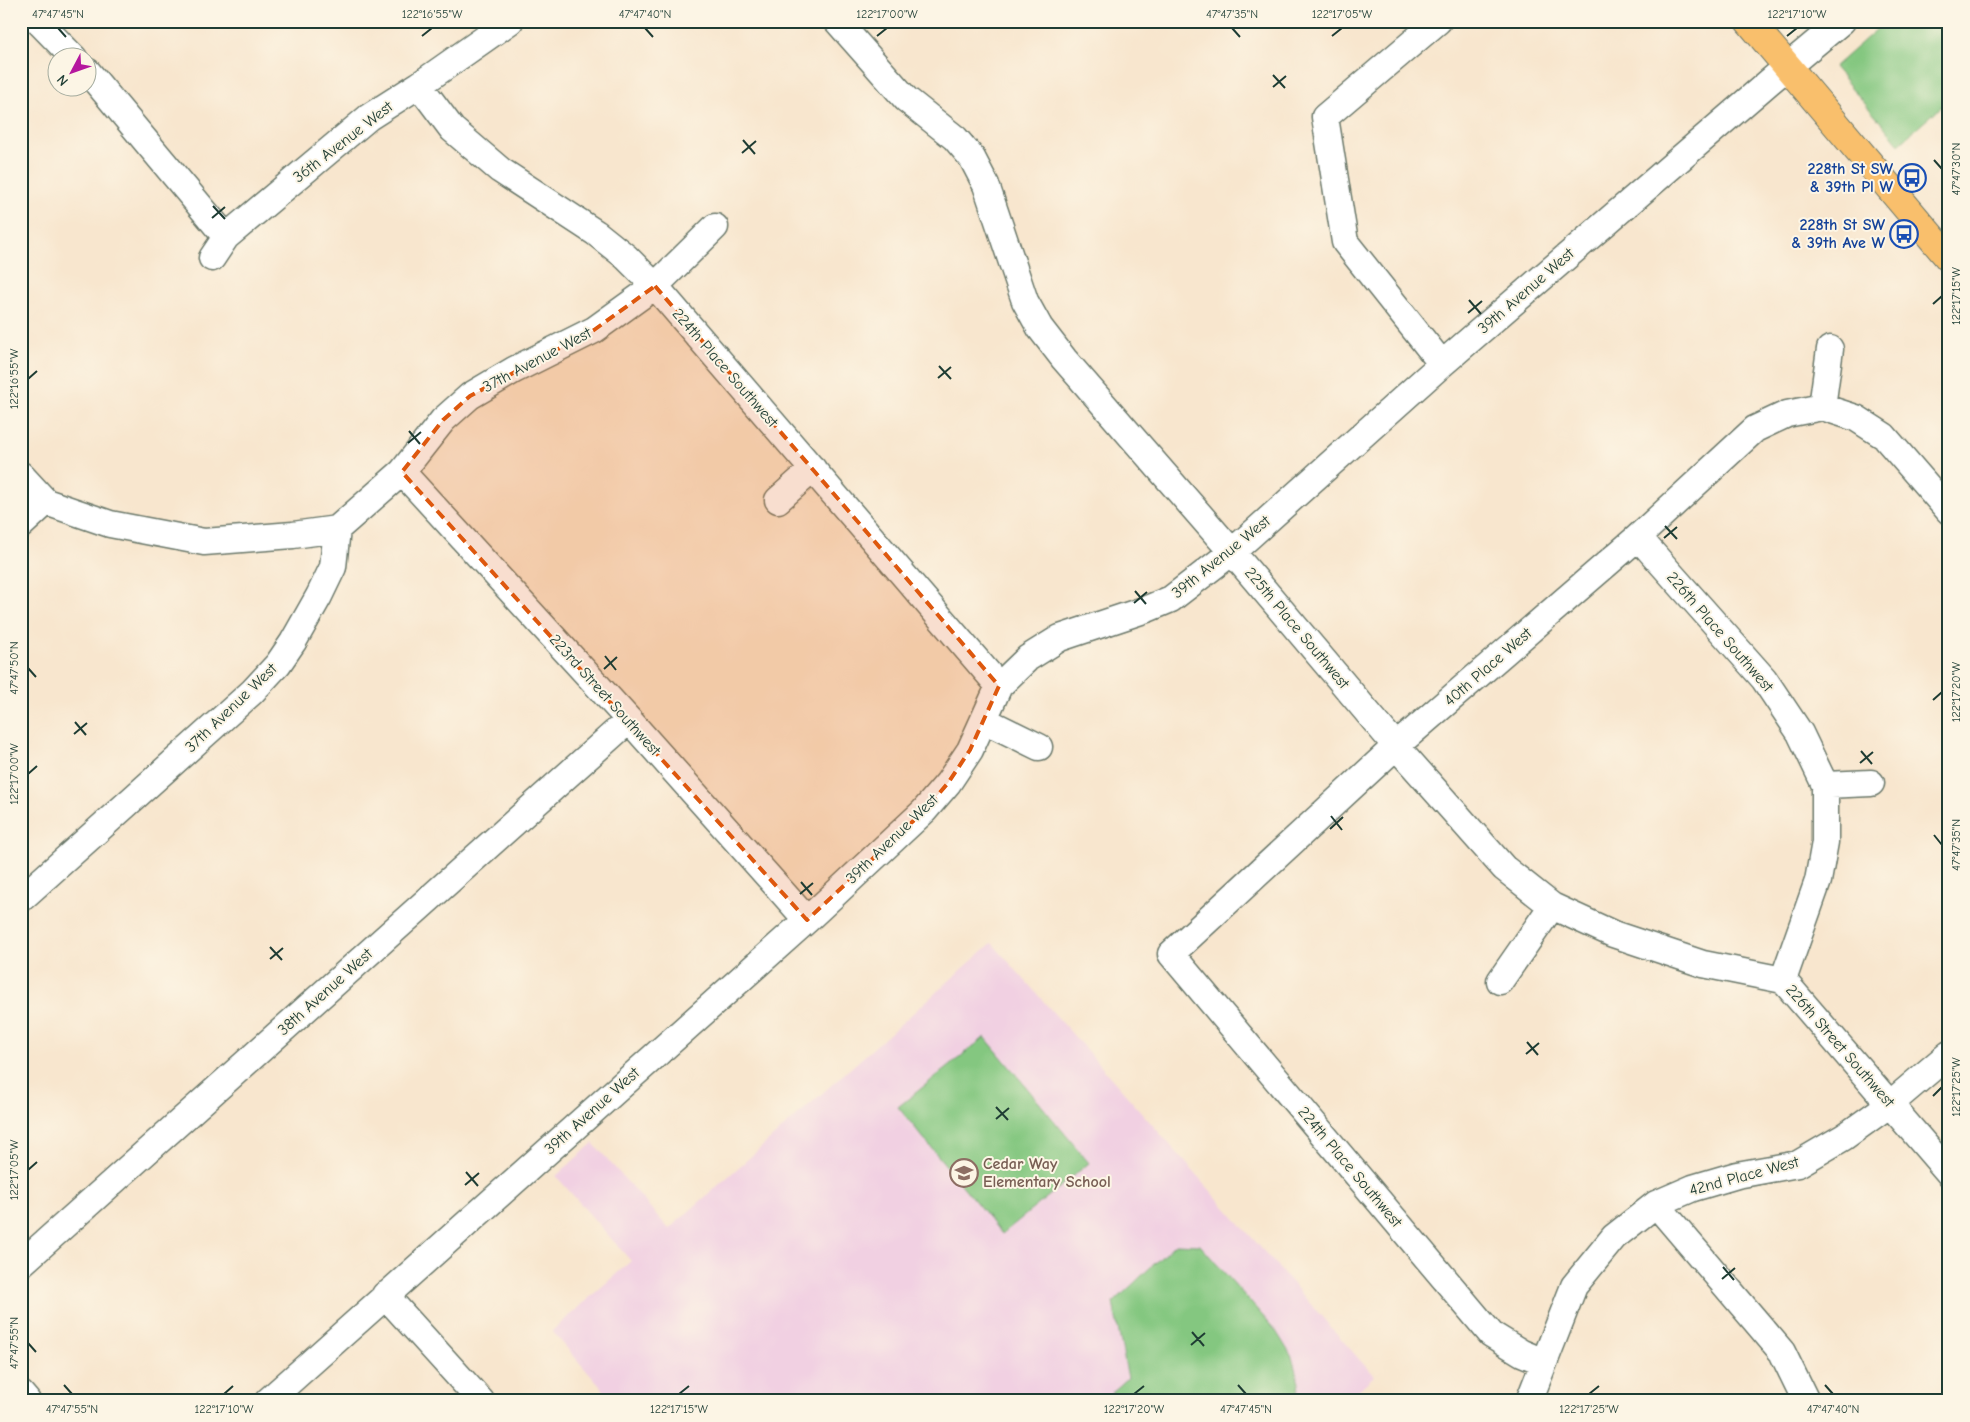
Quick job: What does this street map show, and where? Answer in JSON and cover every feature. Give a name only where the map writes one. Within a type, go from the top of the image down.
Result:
[{"type":"main road","points":[[1749,21],[1949,258]]},
{"type":"street","points":[[38,21],[64,48]]},
{"type":"street","name":"36th Avenue West","points":[[98,84],[151,147],[219,247],[369,117],[419,85],[510,21]]},
{"type":"street","name":"225th Place Southwest","points":[[837,21],[906,99],[955,138],[972,158],[986,185],[1025,302],[1040,328],[1064,359],[1232,552],[1396,746],[1504,868],[1552,906],[1614,934],[1703,964],[1783,980]]},
{"type":"street","points":[[1438,21],[1325,117],[1345,242],[1442,364]]},
{"type":"street","name":"39th Avenue West","points":[[268,1401],[807,920],[924,811],[948,783],[970,750],[999,686],[1028,658],[1060,638],[1171,599],[1232,552],[1442,364],[1787,66],[1842,21]]},
{"type":"street","name":"224th Place Southwest","points":[[419,85],[452,130],[493,164],[596,233],[655,286],[999,686]]},
{"type":"street","name":"37th Avenue West","points":[[21,899],[252,692],[278,664],[294,642],[320,596],[333,567],[337,529],[402,472],[443,420],[470,396],[514,370],[594,330],[655,286],[715,227]]},
{"type":"street","points":[[1830,349],[1822,407],[1856,418],[1884,436],[1949,511]]},
{"type":"street","name":"40th Place West","points":[[1171,954],[1396,746],[1638,537],[1755,429],[1787,414],[1822,407]]},
{"type":"street","points":[[778,500],[813,469]]},
{"type":"street","name":"223rd Street Southwest","points":[[402,472],[629,720],[807,920]]},
{"type":"street","points":[[21,475],[46,502],[110,524],[204,542],[293,535],[337,529]]},
{"type":"street","points":[[21,525],[46,502]]},
{"type":"street","name":"226th Place Southwest","points":[[1638,537],[1764,679],[1800,733],[1825,785]]},
{"type":"street","name":"38th Avenue West","points":[[21,1264],[629,720]]},
{"type":"street","points":[[984,720],[1039,747]]},
{"type":"street","points":[[1825,785],[1871,784]]},
{"type":"street","name":"226th Street Southwest","points":[[1825,785],[1825,842],[1818,881],[1783,980],[1949,1174]]},
{"type":"street","points":[[1500,981],[1552,906]]},
{"type":"street","name":"224th Place Southwest","points":[[1171,954],[1491,1334],[1544,1362]]},
{"type":"street","name":"42nd Place West","points":[[1529,1401],[1574,1286],[1614,1237],[1656,1204],[1702,1185],[1798,1164],[1844,1137],[1890,1104],[1949,1054]]},
{"type":"street","points":[[1656,1204],[1782,1352],[1806,1401]]},
{"type":"street","points":[[386,1295],[481,1401]]},
{"type":"street","points":[[21,1394],[27,1401]]},
{"type":"highlighted area","points":[[655,286],[999,686],[970,750],[948,783],[924,811],[807,920],[402,472],[443,420],[470,396],[594,330]]},
{"type":"shaded area","name":"Cedar Way Elementary School","points":[[992,943],[1374,1376],[1346,1401],[613,1401],[552,1331],[631,1261],[556,1176],[593,1143],[669,1229]]},
{"type":"green space","points":[[1886,21],[1949,21],[1949,100],[1899,144],[1834,67]]},
{"type":"green space","points":[[985,1037],[1089,1163],[1002,1234],[898,1107]]},
{"type":"green space","points":[[1175,1244],[1200,1245],[1276,1331],[1292,1357],[1299,1383],[1296,1401],[1102,1401],[1128,1378],[1113,1303]]},
{"type":"place","name":"228th St SW & 39th Pl W","points":[[1912,178]]},
{"type":"place","name":"228th St SW & 39th Ave W","points":[[1904,234]]},
{"type":"place","name":"Cedar Way Elementary School","points":[[964,1173]]}]
